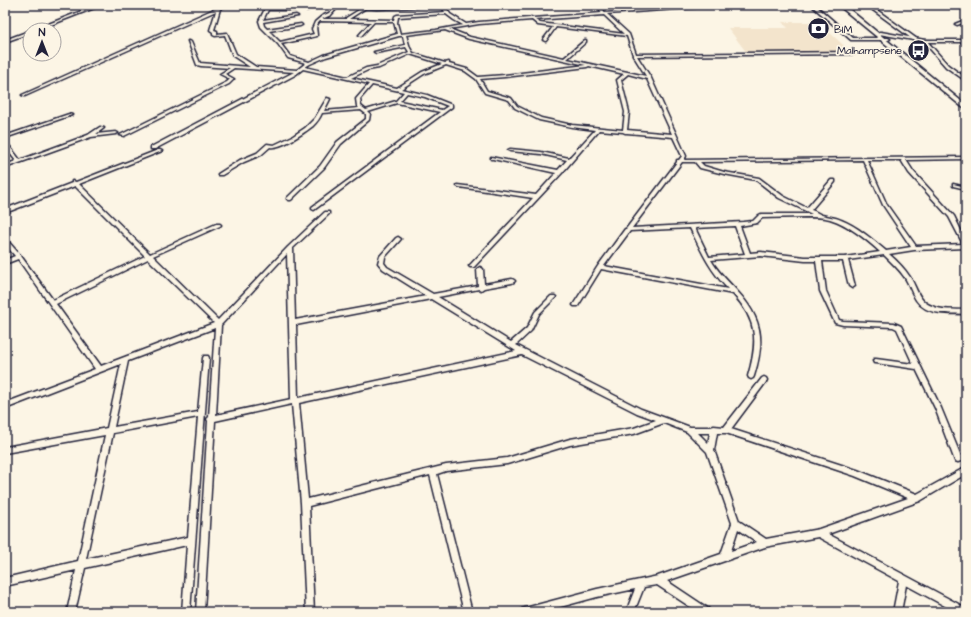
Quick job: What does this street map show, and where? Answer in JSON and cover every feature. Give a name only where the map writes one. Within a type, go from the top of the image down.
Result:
[{"type":"highway","points":[[841,5],[966,104]]},
{"type":"highway","points":[[848,5],[879,35]]},
{"type":"highway","points":[[867,39],[879,35]]},
{"type":"highway","points":[[867,39],[889,42],[966,108]]},
{"type":"street","points":[[56,22],[100,5]]},
{"type":"street","points":[[24,94],[226,5]]},
{"type":"street","points":[[280,43],[316,35],[314,29],[319,20],[330,14],[338,5]]},
{"type":"street","points":[[309,63],[289,57],[280,43],[260,24],[266,6],[306,7],[338,5],[364,8],[401,8],[417,6]]},
{"type":"street","points":[[443,5],[447,13],[465,25]]},
{"type":"street","points":[[576,305],[600,267],[684,156],[649,78],[636,56],[628,35],[604,13],[599,5]]},
{"type":"street","points":[[153,148],[298,71],[309,63],[362,44],[398,34],[445,30],[465,25],[531,18],[718,5]]},
{"type":"street","points":[[813,5],[852,39],[867,39]]},
{"type":"street","points":[[868,5],[916,40]]},
{"type":"street","points":[[347,19],[364,8]]},
{"type":"street","points":[[398,34],[396,20],[401,8]]},
{"type":"street","points":[[218,9],[212,30],[216,31],[215,35],[226,34],[234,55],[256,69]]},
{"type":"street","points":[[397,16],[447,13]]},
{"type":"street","points":[[261,20],[296,16]]},
{"type":"street","points":[[531,18],[539,24],[628,35]]},
{"type":"street","points":[[319,20],[396,20]]},
{"type":"street","points":[[362,35],[374,20]]},
{"type":"street","points":[[957,24],[966,21]]},
{"type":"street","points":[[267,30],[300,26]]},
{"type":"street","points":[[545,40],[555,26]]},
{"type":"street","points":[[445,30],[469,38],[649,78]]},
{"type":"street","points":[[404,34],[407,46],[411,52],[466,70],[477,78],[486,92],[510,99],[516,107],[540,119],[598,129],[675,136]]},
{"type":"street","points":[[5,41],[22,35]]},
{"type":"street","points":[[879,35],[916,40],[966,41]]},
{"type":"street","points":[[889,42],[906,38]]},
{"type":"street","points":[[565,59],[585,40]]},
{"type":"street","points":[[925,40],[947,66],[966,80]]},
{"type":"street","points":[[189,42],[198,64],[232,68],[298,71]]},
{"type":"street","points":[[376,52],[407,46]]},
{"type":"street","points":[[347,78],[366,69],[378,67],[411,52]]},
{"type":"street","points":[[636,56],[853,53]]},
{"type":"street","points":[[398,89],[423,73],[448,63]]},
{"type":"street","points":[[477,78],[506,77],[546,70],[592,66]]},
{"type":"street","points":[[122,135],[228,83],[232,79],[222,74],[232,68]]},
{"type":"street","points":[[303,68],[407,91],[451,104],[450,108],[314,208]]},
{"type":"street","points":[[625,132],[627,112],[619,80],[626,74]]},
{"type":"street","points":[[289,199],[322,167],[339,143],[368,119],[364,110],[358,104],[358,99],[371,84]]},
{"type":"street","points":[[397,102],[407,91]]},
{"type":"street","points":[[220,174],[242,161],[259,154],[269,145],[274,146],[312,125],[328,99]]},
{"type":"street","points":[[321,112],[364,110],[397,102],[444,112]]},
{"type":"street","points":[[5,137],[70,115]]},
{"type":"street","points":[[90,136],[102,128]]},
{"type":"street","points":[[472,266],[598,129]]},
{"type":"street","points":[[5,168],[90,136],[116,133]]},
{"type":"street","points":[[5,144],[19,162]]},
{"type":"street","points":[[510,150],[571,160]]},
{"type":"street","points":[[5,211],[74,182],[160,151]]},
{"type":"street","points":[[492,158],[560,172]]},
{"type":"street","points":[[679,161],[966,158]]},
{"type":"street","points":[[708,259],[761,254],[819,259],[845,259],[914,248],[966,246],[951,216],[911,172],[903,159]]},
{"type":"street","points":[[865,160],[885,205],[914,248]]},
{"type":"street","points":[[696,161],[702,167],[724,174],[757,179],[780,197],[822,217]]},
{"type":"street","points":[[808,210],[833,181]]},
{"type":"street","points":[[74,182],[218,324],[200,612]]},
{"type":"street","points":[[956,185],[966,188]]},
{"type":"street","points":[[459,186],[537,197]]},
{"type":"street","points":[[5,406],[218,324],[290,248],[327,212]]},
{"type":"street","points":[[627,230],[737,225],[755,222],[761,216],[831,218],[848,225],[884,253],[910,281],[911,287],[923,305],[932,309],[966,312]]},
{"type":"street","points":[[53,303],[149,256],[218,225]]},
{"type":"street","points":[[737,225],[748,255]]},
{"type":"street","points":[[692,227],[715,271],[734,292],[749,312],[759,336],[758,356],[751,376]]},
{"type":"street","points":[[398,239],[384,254],[381,263],[385,268],[523,352],[662,421],[690,430],[726,430],[858,473],[917,498]]},
{"type":"street","points":[[5,241],[19,257],[53,303],[99,369]]},
{"type":"street","points":[[290,248],[295,402],[305,502],[310,612]]},
{"type":"street","points":[[5,262],[19,257]]},
{"type":"street","points":[[819,259],[823,291],[837,321],[843,324],[896,325],[938,408],[958,459]]},
{"type":"street","points":[[845,259],[852,286]]},
{"type":"street","points":[[600,267],[734,292]]},
{"type":"street","points":[[480,269],[481,288]]},
{"type":"street","points":[[293,323],[512,281]]},
{"type":"street","points":[[512,345],[528,329],[537,313],[553,297]]},
{"type":"street","points":[[211,419],[523,352]]},
{"type":"street","points":[[186,612],[206,358]]},
{"type":"street","points":[[71,612],[125,359]]},
{"type":"street","points":[[876,361],[918,368]]},
{"type":"street","points":[[726,430],[764,380]]},
{"type":"street","points":[[5,450],[201,414]]},
{"type":"street","points":[[305,502],[446,468],[506,461],[570,442],[634,431],[662,421]]},
{"type":"street","points":[[710,450],[714,429]]},
{"type":"street","points":[[690,430],[710,450],[736,524],[765,543]]},
{"type":"street","points":[[525,612],[590,595],[658,580],[765,543],[819,533],[917,498],[966,470]]},
{"type":"street","points":[[433,472],[468,612]]},
{"type":"street","points":[[725,556],[736,524]]},
{"type":"street","points":[[819,533],[903,580],[965,612]]},
{"type":"street","points":[[5,582],[192,540]]},
{"type":"street","points":[[658,580],[706,612]]},
{"type":"street","points":[[897,612],[903,580]]},
{"type":"street","points":[[630,612],[641,584]]},
{"type":"shaded area","points":[[782,22],[818,22],[851,52],[747,53],[728,28],[788,28]]},
{"type":"place","name":"BIM","points":[[818,29]]},
{"type":"place","name":"Malhampsene","points":[[918,50]]}]
